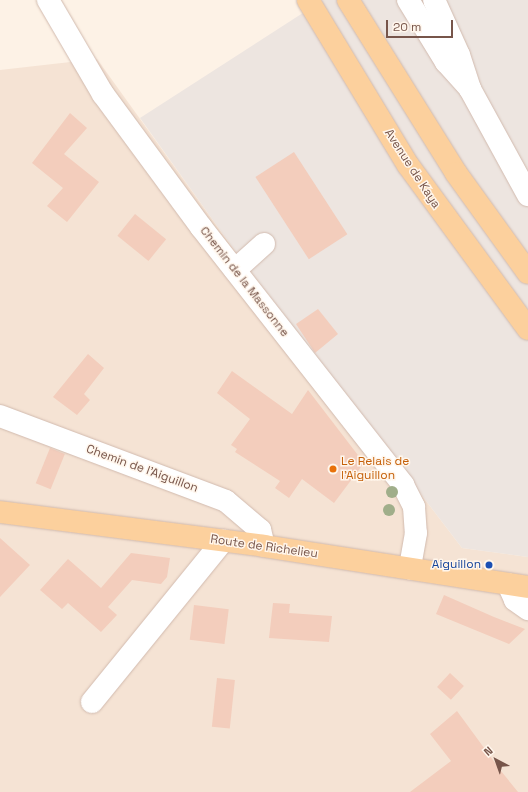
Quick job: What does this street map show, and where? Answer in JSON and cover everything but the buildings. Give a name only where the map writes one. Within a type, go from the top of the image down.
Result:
[{"type":"main road","name":"Avenue de Kaya","points":[[308,0],[408,165],[528,329]]},
{"type":"main road","points":[[348,0],[456,173],[528,273]]},
{"type":"main road","name":"Route de Richelieu","points":[[0,512],[264,546],[518,585]]},
{"type":"street","name":"Chemin de la Massonne","points":[[48,0],[103,94],[235,270],[403,485],[414,507],[416,532],[410,568]]},
{"type":"street","points":[[408,0],[446,62],[470,89]]},
{"type":"street","points":[[434,0],[459,55],[470,89],[528,195]]},
{"type":"street","points":[[235,270],[264,244]]},
{"type":"street","name":"Chemin de l'Aiguillon","points":[[0,416],[226,500],[260,530],[264,546]]},
{"type":"street","points":[[92,702],[223,541]]},
{"type":"street","points":[[518,585],[515,600],[528,609]]},
{"type":"shaded area","points":[[323,0],[528,0],[528,557],[462,548],[235,251],[140,118]]},
{"type":"shaded area","points":[[97,59],[235,251],[462,548],[528,557],[528,792],[0,792],[0,70]]},
{"type":"place","name":"Le Relais de l'Aiguillon","points":[[333,469]]},
{"type":"place","name":"Aiguillon","points":[[489,565]]}]
